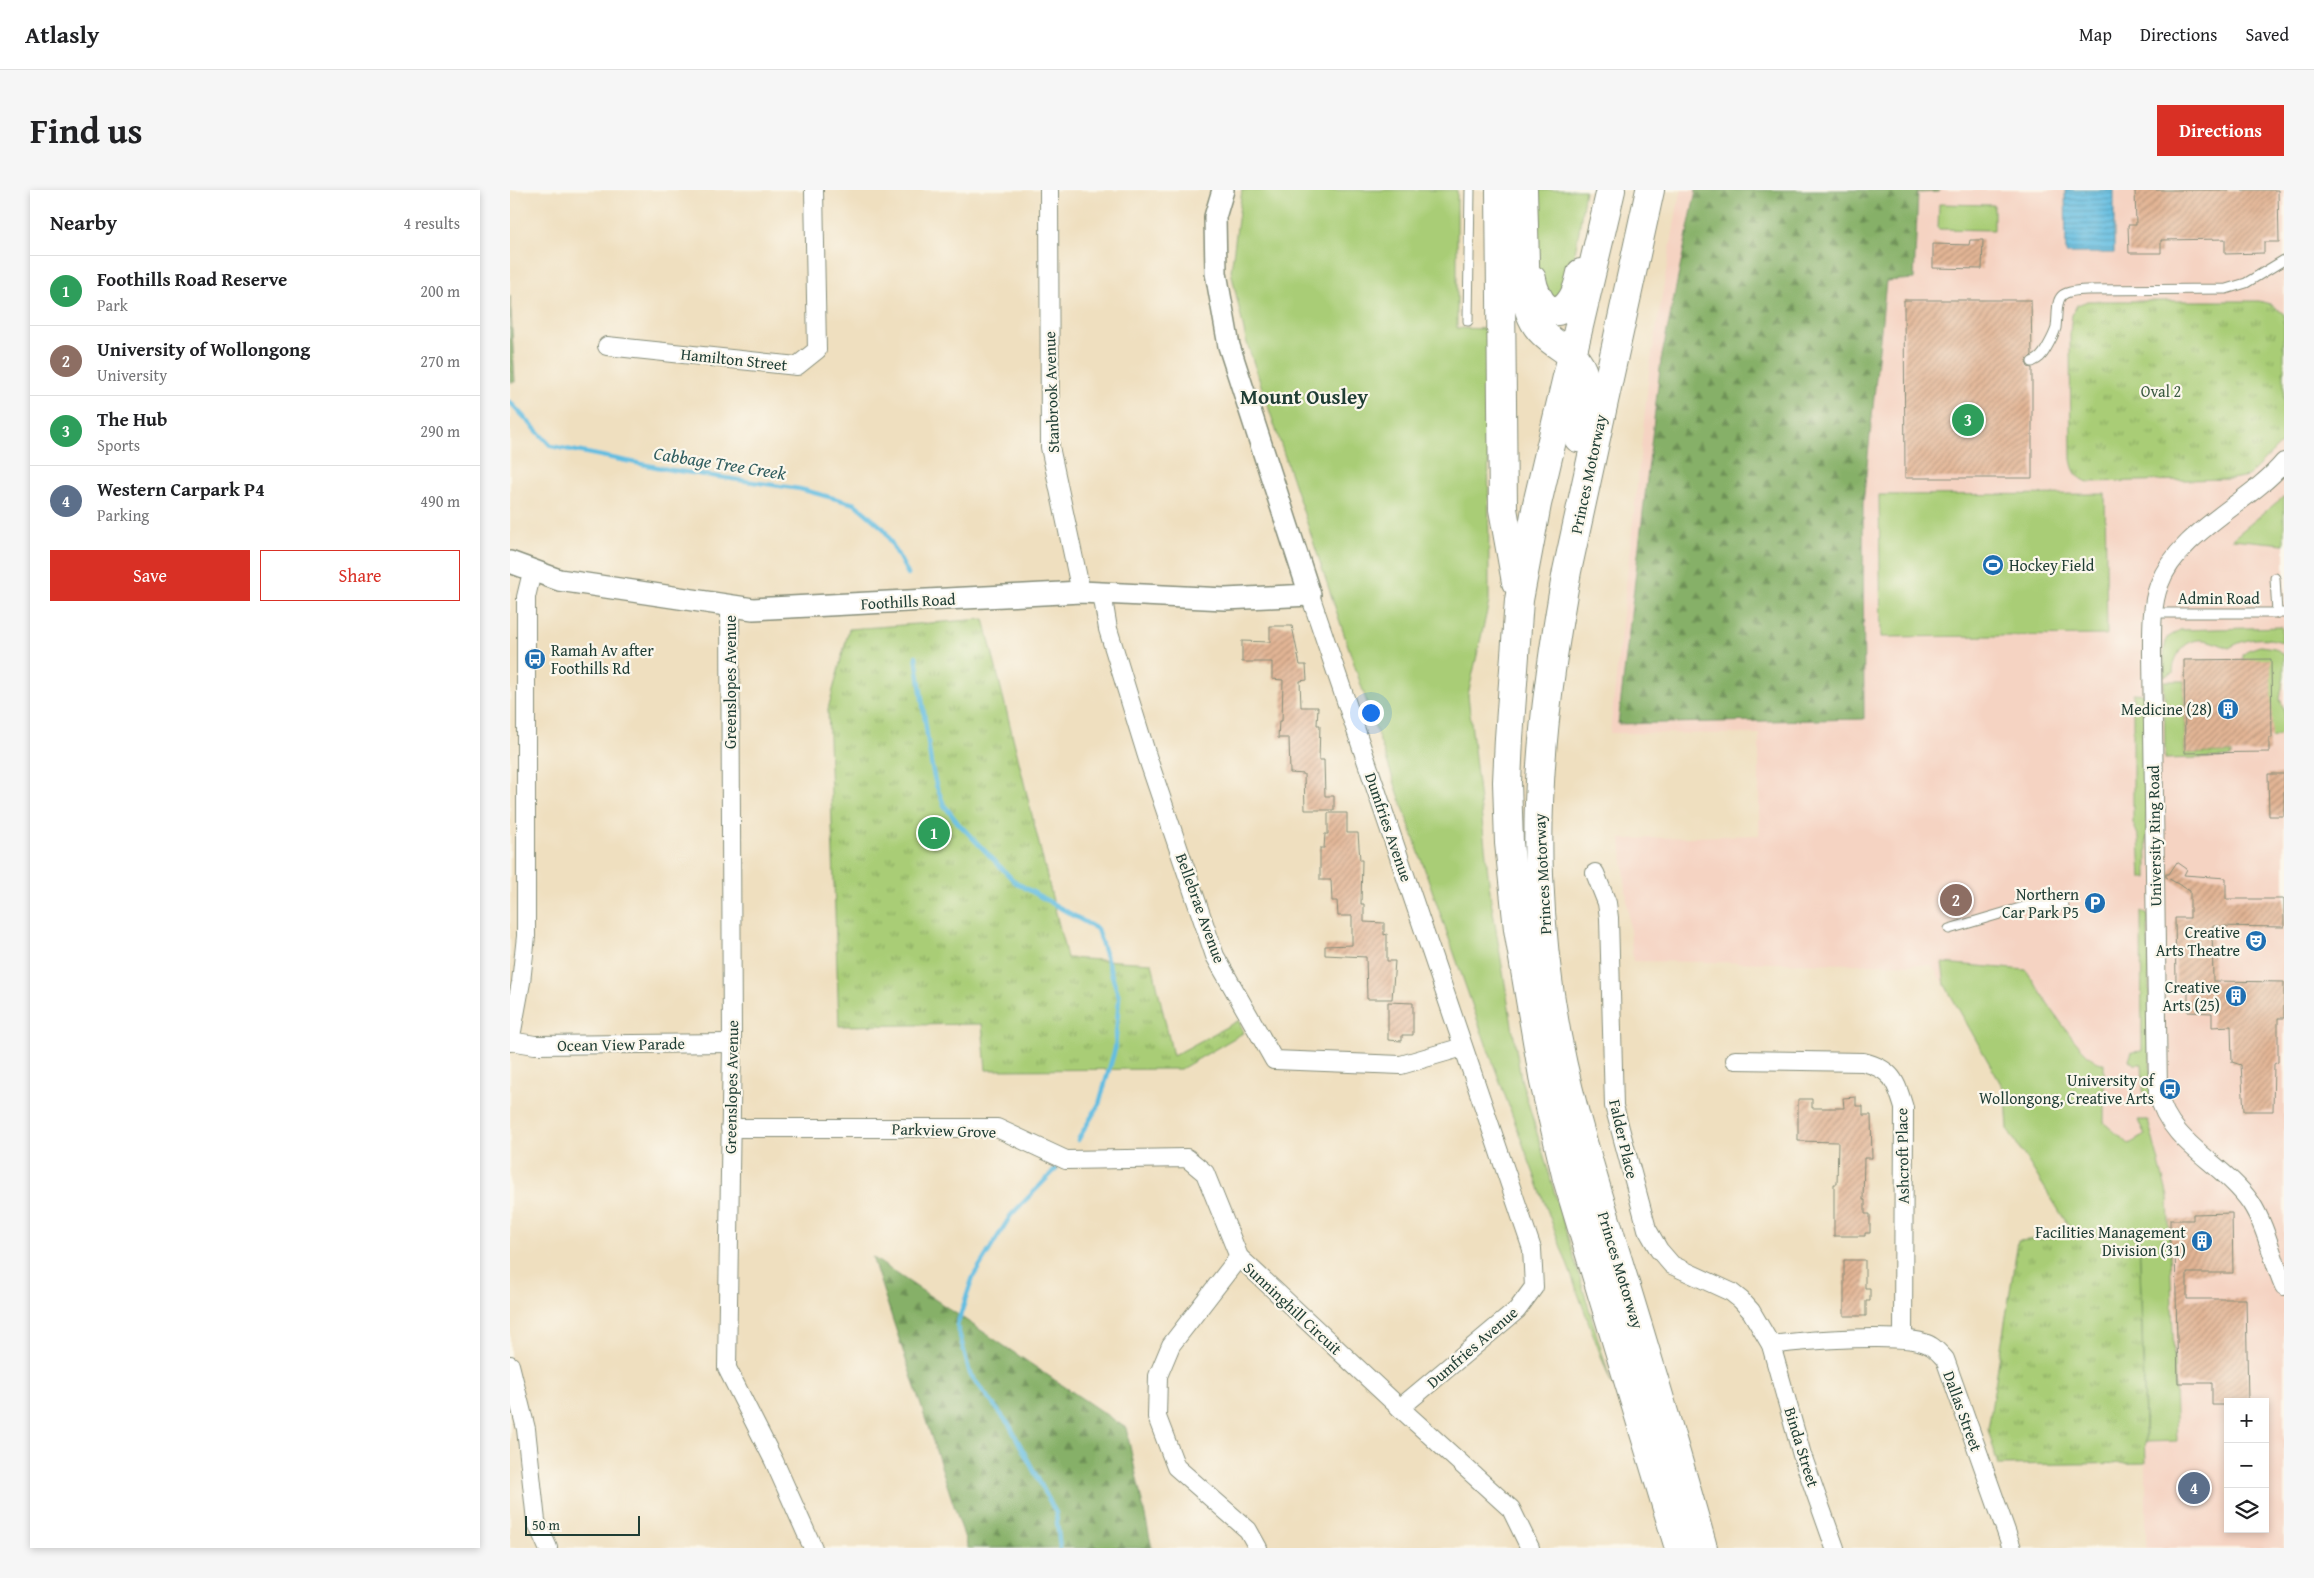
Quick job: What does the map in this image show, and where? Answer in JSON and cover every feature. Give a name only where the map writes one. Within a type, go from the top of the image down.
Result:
[{"type":"highway","points":[[1500,190],[1503,509],[1519,600]]},
{"type":"highway","points":[[1524,190],[1534,289],[1541,304],[1551,310],[1567,305],[1575,294],[1603,190]]},
{"type":"highway","points":[[1524,190],[1524,283],[1529,311],[1544,334],[1574,356],[1580,364],[1584,377],[1584,404],[1542,648],[1532,752],[1531,788],[1539,876]]},
{"type":"highway","name":"Princes Motorway","points":[[1610,190],[1574,356],[1537,504],[1519,600],[1508,738],[1509,843],[1518,929],[1542,1072],[1568,1179],[1678,1548]]},
{"type":"highway","name":"Princes Motorway","points":[[1650,190],[1567,570],[1557,625],[1543,735],[1538,798],[1539,876],[1545,948],[1555,1020],[1574,1112],[1703,1548]]},
{"type":"street","name":"Hamilton Street","points":[[607,346],[797,366],[817,350],[814,190]]},
{"type":"street","name":"Stanbrook Avenue","points":[[1050,190],[1050,447],[1081,592]]},
{"type":"street","name":"Dumfries Avenue","points":[[1223,190],[1216,217],[1216,273],[1229,346],[1310,595],[1532,1249],[1534,1286],[1517,1310],[1400,1408]]},
{"type":"street","name":"University Ring Road","points":[[2284,462],[2263,483],[2209,525],[2182,549],[2162,578],[2154,613],[2152,654],[2158,1093],[2164,1111],[2178,1133],[2229,1178],[2251,1204],[2265,1231],[2284,1286]]},
{"type":"street","name":"University Ring Road","points":[[2154,613],[2174,579],[2204,542],[2284,478]]},
{"type":"street","name":"Foothills Road","points":[[510,562],[532,572],[559,580],[730,606],[774,609],[1081,592],[1225,599],[1310,595]]},
{"type":"street","points":[[510,1041],[521,982],[526,936],[526,596],[532,572]]},
{"type":"street","name":"Bellebrae Avenue","points":[[1102,593],[1108,629],[1144,747],[1216,956],[1274,1060],[1401,1065],[1463,1047]]},
{"type":"street","name":"Greenslopes Avenue","points":[[730,606],[732,1043],[727,1368],[774,1461],[813,1548]]},
{"type":"street","name":"Falder Place","points":[[1595,873],[1606,903],[1609,918],[1614,1106],[1647,1229],[1659,1250],[1672,1265],[1731,1292],[1741,1300],[1751,1311],[1771,1345]]},
{"type":"street","name":"Ocean View Parade","points":[[510,1041],[535,1045],[732,1043]]},
{"type":"street","name":"Ashcroft Place","points":[[1735,1060],[1863,1062],[1877,1066],[1890,1075],[1898,1089],[1904,1108],[1903,1338]]},
{"type":"street","name":"Parkview Grove","points":[[730,1128],[997,1128],[1066,1160],[1187,1158],[1205,1173],[1239,1257]]},
{"type":"street","name":"Sunninghill Circuit","points":[[1258,1548],[1248,1530],[1176,1467],[1158,1417],[1158,1376],[1171,1345],[1239,1257],[1400,1408],[1511,1508],[1530,1548]]},
{"type":"street","name":"Dallas Street","points":[[1771,1345],[1793,1342],[1903,1338],[1931,1345],[1945,1359],[2012,1548]]},
{"type":"street","name":"Binda Street","points":[[1771,1345],[1802,1455],[1835,1548]]},
{"type":"street","points":[[510,1365],[526,1429],[536,1521],[548,1548]]},
{"type":"lane","points":[[1468,321],[1470,190]]},
{"type":"lane","points":[[2032,362],[2039,359],[2053,336],[2056,306],[2059,299],[2070,292],[2087,290],[2226,289],[2251,281],[2284,260]]},
{"type":"lane","points":[[2275,578],[2280,613]]},
{"type":"lane","name":"Admin Road","points":[[2154,613],[2280,613]]},
{"type":"lane","points":[[1949,929],[2027,906],[2064,906]]},
{"type":"shaded area","points":[[1682,190],[2284,190],[2284,1548],[2146,1548],[2146,1442],[2139,1235],[2075,1236],[2008,1130],[2006,1093],[1945,985],[1931,965],[1633,961],[1621,839],[1759,835],[1759,734],[1610,733],[1650,365],[1678,203]]},
{"type":"green space","points":[[1242,190],[1457,190],[1457,328],[1488,329],[1489,602],[1468,695],[1491,900],[1521,1079],[1611,1383],[1482,1033],[1375,727],[1246,340],[1231,271]]},
{"type":"green space","points":[[1536,190],[1585,190],[1576,248],[1568,276],[1554,300],[1535,268]]},
{"type":"green space","points":[[1696,190],[1939,190],[1939,192],[1918,193],[1914,279],[1886,281],[1863,504],[1864,719],[1618,724],[1661,360]]},
{"type":"green space","points":[[1939,204],[1994,205],[1994,230],[1938,229]]},
{"type":"green space","points":[[510,296],[515,382],[510,382]]},
{"type":"green space","name":"Oval 2","points":[[2088,301],[2259,301],[2270,304],[2284,314],[2284,441],[2248,476],[2232,479],[2088,482],[2078,476],[2071,459],[2070,332],[2072,315],[2077,305]]},
{"type":"green space","name":"Hockey Field","points":[[2105,494],[2107,635],[1881,637],[1879,495]]},
{"type":"green space","points":[[2283,497],[2284,544],[2232,539]]},
{"type":"green space","points":[[984,619],[1067,958],[1152,963],[1173,1056],[1239,1020],[1243,1033],[1181,1069],[986,1070],[982,1024],[839,1026],[828,709],[849,629]]},
{"type":"green space","points":[[2282,627],[2282,642],[2255,639],[2229,648],[2201,640],[2188,643],[2176,659],[2173,673],[2164,676],[2164,650],[2167,638],[2180,630]]},
{"type":"green space","points":[[2260,646],[2275,648],[2284,655],[2284,675],[2280,699],[2284,710],[2284,733],[2272,738],[2243,659],[2243,655],[2248,650]]},
{"type":"green space","points":[[2164,681],[2184,681],[2185,753],[2231,753],[2231,757],[2165,759]]},
{"type":"green space","points":[[2133,693],[2146,694],[2147,878],[2141,878],[2139,838],[2133,823]]},
{"type":"green space","points":[[2141,911],[2148,915],[2151,1103],[2144,1106],[2142,1064],[2134,1064],[2129,1060],[2132,1052],[2142,1051]]},
{"type":"green space","points":[[1942,963],[2026,970],[2074,1039],[2095,1061],[2104,1063],[2104,1123],[2129,1144],[2145,1135],[2138,1120],[2148,1120],[2168,1197],[2177,1441],[2146,1442],[2139,1235],[2075,1236],[2008,1130],[2006,1093],[1945,985]]},
{"type":"green space","points":[[2139,1235],[2146,1463],[1998,1465],[1988,1429],[2018,1241],[2075,1236]]},
{"type":"green space","points":[[872,1257],[1126,1428],[1152,1548],[968,1548]]},
{"type":"water","points":[[2065,190],[2114,190],[2114,253],[2066,253]]},
{"type":"building","points":[[2135,190],[2278,190],[2279,242],[2264,242],[2264,253],[2225,254],[2225,239],[2161,240],[2161,253],[2129,253],[2128,225],[2136,225]]},
{"type":"building","points":[[1970,240],[1983,240],[1982,269],[1933,268],[1933,244],[1969,245]]},
{"type":"building","points":[[1904,300],[2031,300],[2032,355],[2026,362],[2028,367],[2032,368],[2032,478],[1905,478]]},
{"type":"building","points":[[1270,626],[1292,626],[1300,665],[1306,665],[1307,680],[1300,681],[1301,707],[1318,707],[1317,725],[1320,725],[1319,760],[1324,760],[1325,796],[1334,796],[1334,810],[1305,810],[1304,774],[1290,773],[1289,738],[1278,738],[1279,721],[1282,721],[1283,680],[1272,679],[1272,662],[1242,662],[1242,641],[1270,642]]},
{"type":"building","name":"Medicine (28)","points":[[2271,659],[2272,738],[2269,738],[2269,752],[2185,753],[2184,660]]},
{"type":"building","points":[[2268,774],[2284,774],[2284,816],[2269,816]]},
{"type":"building","points":[[1328,813],[1347,813],[1347,833],[1358,833],[1360,860],[1362,860],[1361,904],[1364,904],[1364,922],[1384,923],[1384,935],[1387,934],[1387,961],[1395,961],[1392,999],[1367,999],[1366,957],[1325,955],[1325,946],[1352,945],[1352,916],[1338,916],[1337,901],[1332,901],[1331,880],[1320,880],[1320,848],[1324,848],[1325,834],[1328,834]]},
{"type":"building","name":"Creative Arts (25)","points":[[2177,862],[2187,869],[2184,875],[2226,878],[2226,899],[2284,899],[2284,927],[2212,926],[2213,981],[2284,982],[2284,1018],[2278,1018],[2278,1062],[2274,1064],[2273,1111],[2244,1111],[2241,1065],[2232,1062],[2231,1026],[2212,1027],[2212,1013],[2188,1012],[2188,983],[2176,983],[2175,918],[2190,918],[2190,891],[2166,877],[2166,874],[2169,874]]},
{"type":"building","points":[[1388,1002],[1413,1003],[1413,1035],[1402,1035],[1402,1041],[1388,1040]]},
{"type":"building","points":[[1856,1097],[1856,1106],[1863,1106],[1863,1115],[1871,1115],[1872,1158],[1864,1158],[1863,1200],[1865,1200],[1865,1214],[1870,1214],[1870,1233],[1865,1233],[1865,1236],[1834,1236],[1834,1184],[1837,1184],[1838,1142],[1798,1141],[1798,1099],[1812,1099],[1812,1108],[1844,1108],[1843,1098]]},
{"type":"building","points":[[2232,1213],[2233,1273],[2187,1273],[2187,1299],[2246,1299],[2248,1398],[2224,1398],[2224,1405],[2212,1405],[2212,1383],[2178,1383],[2175,1247],[2170,1247],[2170,1220],[2193,1220],[2193,1214]]},
{"type":"building","points":[[1844,1260],[1865,1260],[1865,1288],[1870,1288],[1870,1301],[1866,1301],[1866,1316],[1844,1316]]},
{"type":"waterway","name":"Cabbage Tree Creek","points":[[510,402],[551,446],[672,470],[800,489],[855,504],[884,529],[908,574]]},
{"type":"waterway","name":"Cabbage Tree Creek","points":[[916,656],[931,763],[936,785],[944,805],[958,823],[1015,882],[1097,929],[1119,997],[1115,1049],[1099,1104],[1078,1140]]},
{"type":"waterway","name":"Cabbage Tree Creek","points":[[1056,1169],[1011,1215],[973,1277],[957,1325],[970,1374],[1010,1426],[1056,1513],[1060,1548]]},
{"type":"place","name":"The Hub","points":[[1968,420]]},
{"type":"place","name":"Hockey Field","points":[[1993,565]]},
{"type":"place","name":"Ramah Av after Foothills Rd","points":[[535,659]]},
{"type":"place","name":"Medicine (28)","points":[[2228,709]]},
{"type":"place","name":"Foothills Road Reserve","points":[[934,833]]},
{"type":"place","name":"University of Wollongong","points":[[1956,900]]},
{"type":"place","name":"Northern Car Park P5","points":[[2095,903]]},
{"type":"place","name":"Creative Arts Theatre","points":[[2256,941]]},
{"type":"place","name":"Creative Arts (25)","points":[[2236,996]]},
{"type":"place","name":"University of Wollongong, Creative Arts","points":[[2170,1089]]},
{"type":"place","name":"Facilities Management Division (31)","points":[[2202,1241]]},
{"type":"place","name":"Western Carpark P4","points":[[2194,1488]]},
{"type":"district","name":"Mount Ousley","points":[[1304,396]]}]
